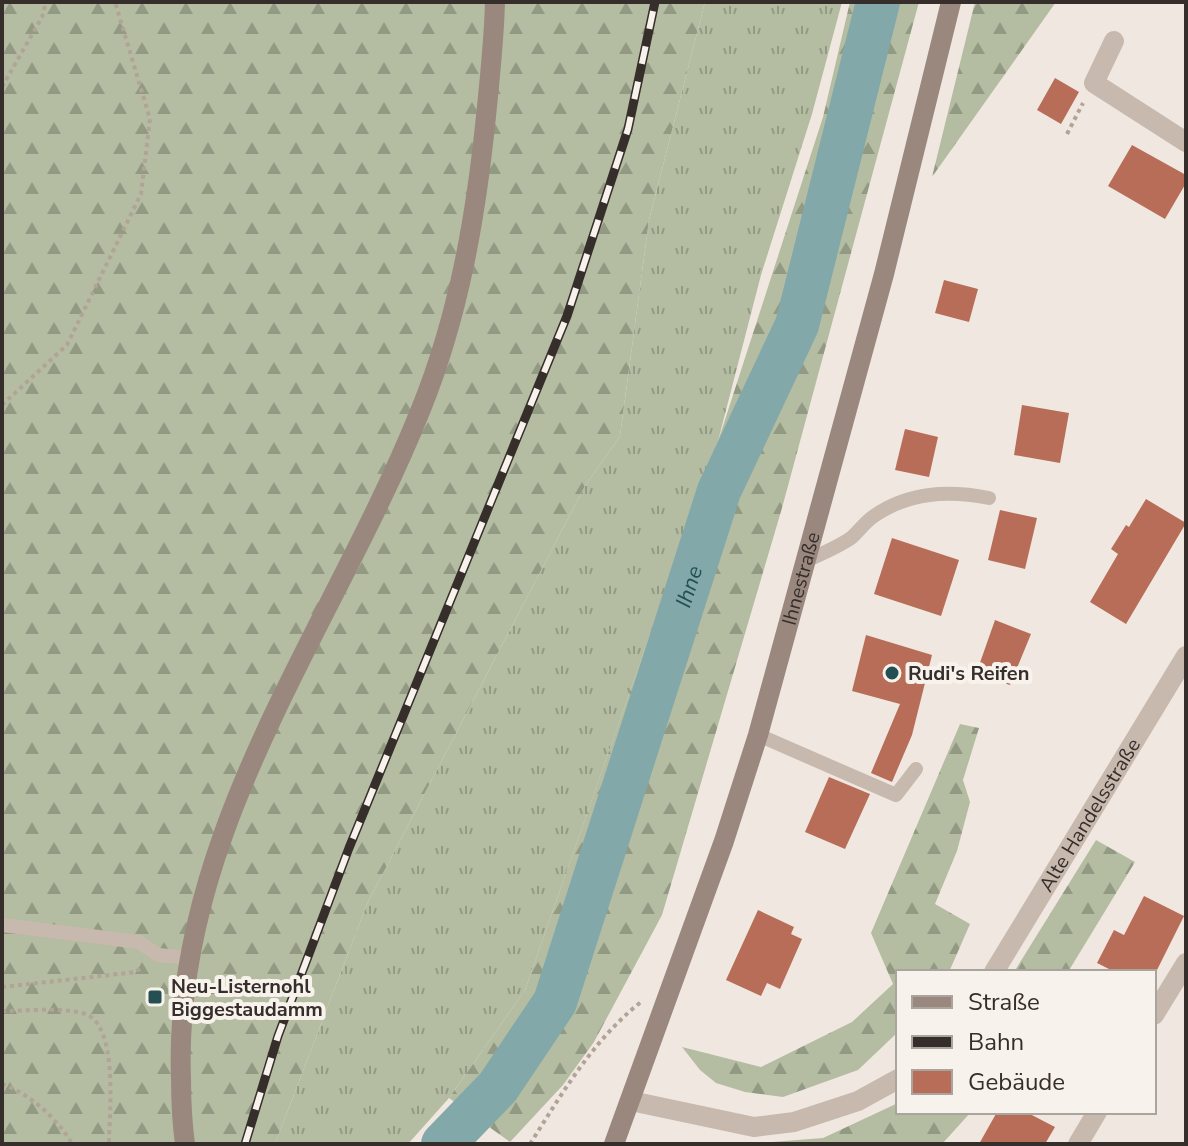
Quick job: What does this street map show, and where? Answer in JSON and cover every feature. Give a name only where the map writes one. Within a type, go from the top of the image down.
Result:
[{"type":"main road","points":[[184,1135],[181,1013],[189,958],[207,887],[229,819],[269,725],[380,504],[421,408],[446,337],[467,255],[480,182],[495,2]]},
{"type":"main road","name":"Ihnestraße","points":[[614,1144],[724,841],[758,735],[884,274],[951,2]]},
{"type":"street","points":[[1114,41],[1094,83],[1186,142]]},
{"type":"street","name":"Alte Handelsstraße","points":[[995,970],[1183,669]]},
{"type":"street","points":[[1156,1012],[1186,963]]},
{"type":"street","points":[[631,1101],[755,1135],[858,1101],[896,1080]]},
{"type":"street","points":[[1078,1144],[1096,1114]]},
{"type":"lane","points":[[806,561],[850,538],[871,518],[894,504],[919,496],[946,493],[989,498]]},
{"type":"lane","points":[[758,735],[896,795],[916,769]]},
{"type":"lane","points":[[2,925],[139,942],[158,955],[189,958]]},
{"type":"path","points":[[2,87],[42,17],[46,2]]},
{"type":"path","points":[[2,405],[67,345],[141,194],[150,119],[115,2]]},
{"type":"path","points":[[1067,134],[1094,83]]},
{"type":"path","points":[[2,987],[136,972],[158,955]]},
{"type":"path","points":[[530,1144],[585,1058],[644,999],[669,988]]},
{"type":"path","points":[[2,1011],[84,1013],[95,1018],[106,1040],[109,1144]]},
{"type":"path","points":[[2,1084],[41,1108],[66,1132],[72,1144]]},
{"type":"green space","points":[[2,2],[705,2],[649,220],[620,436],[585,486],[367,904],[275,1144],[2,1144]]},
{"type":"green space","points":[[705,2],[842,2],[812,114],[761,275],[718,441],[525,990],[449,1098],[408,1144],[275,1144],[367,904],[585,486],[620,436],[649,220]]},
{"type":"green space","points":[[850,2],[919,2],[782,508],[662,915],[594,1042],[563,1085],[510,1142],[449,1098],[525,990],[722,429],[823,117]]},
{"type":"green space","points":[[975,2],[1056,2],[932,177]]},
{"type":"green space","points":[[960,724],[979,728],[963,780],[970,802],[957,851],[935,904],[970,924],[950,970],[896,970],[896,1034],[858,1070],[783,1097],[745,1092],[716,1083],[700,1070],[682,1047],[761,1067],[852,1022],[893,984],[871,933]]},
{"type":"green space","points":[[1096,840],[1135,862],[1069,970],[1015,970]]},
{"type":"green space","points":[[896,1104],[896,1114],[969,1114],[942,1144],[747,1144],[823,1138]]},
{"type":"building","points":[[1055,78],[1079,92],[1061,124],[1037,110]]},
{"type":"building","points":[[1132,145],[1186,175],[1186,183],[1165,219],[1108,186]]},
{"type":"building","points":[[944,280],[978,289],[969,322],[935,313]]},
{"type":"building","points":[[1022,405],[1069,413],[1060,463],[1014,455]]},
{"type":"building","points":[[905,429],[938,437],[929,477],[895,470]]},
{"type":"building","points":[[1146,499],[1186,523],[1126,624],[1090,602],[1118,554],[1111,549]]},
{"type":"building","points":[[1000,510],[1037,518],[1025,569],[988,560]]},
{"type":"building","points":[[892,538],[959,560],[941,616],[874,594]]},
{"type":"building","points":[[995,620],[1031,634],[1010,685],[976,674]]},
{"type":"building","name":"Rudi's Reifen","points":[[866,635],[932,655],[912,735],[892,782],[871,773],[900,704],[852,691]]},
{"type":"building","points":[[829,777],[870,794],[845,849],[805,832]]},
{"type":"building","points":[[1144,896],[1184,916],[1156,972],[1111,970],[1097,963],[1114,930],[1124,935]]},
{"type":"building","points":[[758,910],[794,927],[791,934],[802,939],[780,989],[767,983],[761,996],[726,980]]},
{"type":"building","points":[[996,1114],[1030,1114],[1055,1127],[1045,1144],[979,1144]]},
{"type":"waterway","name":"Ihne","points":[[443,1144],[498,1087],[555,1002],[719,491],[797,325],[878,2]]},
{"type":"railway","points":[[245,1144],[278,1036],[349,848],[567,316],[628,129],[655,2]]},
{"type":"place","name":"Rudi's Reifen","points":[[892,673]]},
{"type":"place","name":"Neu-Listernohl Biggestaudamm","points":[[155,997]]}]
